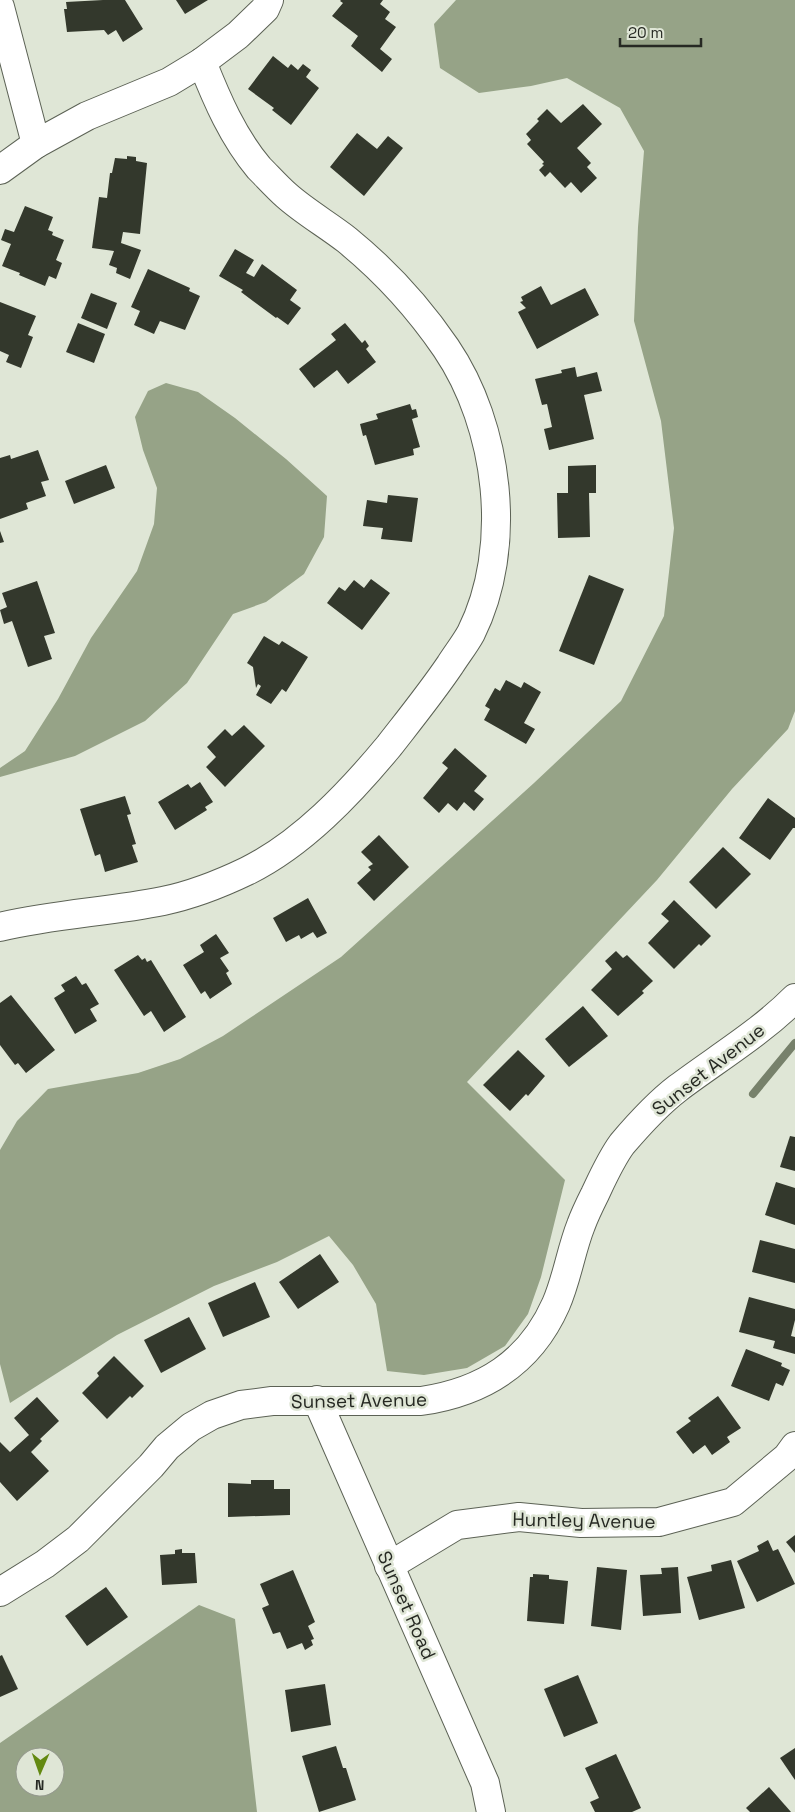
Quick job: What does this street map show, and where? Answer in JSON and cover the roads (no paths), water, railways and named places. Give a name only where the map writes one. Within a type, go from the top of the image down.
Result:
[{"type":"street","points":[[0,170],[36,144],[87,116],[169,82],[202,62],[238,35],[264,8],[269,0]]},
{"type":"street","points":[[0,7],[36,144]]},
{"type":"street","points":[[0,927],[28,920],[164,901],[207,889],[249,870],[287,847],[315,823],[369,770],[424,702],[470,635],[485,601],[494,557],[496,515],[492,470],[484,434],[469,392],[448,351],[422,314],[379,267],[287,196],[258,166],[234,133],[215,95],[202,62]]},
{"type":"street","name":"Sunset Avenue","points":[[0,1592],[45,1564],[78,1539],[151,1466],[167,1447],[190,1427],[212,1415],[241,1405],[272,1401],[421,1401],[446,1397],[481,1384],[507,1368],[538,1336],[556,1304],[580,1225],[604,1173],[621,1146],[644,1119],[677,1089],[749,1039],[795,998]]},
{"type":"street","name":"Sunset Road","points":[[317,1400],[485,1783],[491,1812]]},
{"type":"street","name":"Huntley Avenue","points":[[389,1566],[458,1525],[519,1517],[581,1523],[660,1522],[732,1502],[787,1457],[795,1446]]},
{"type":"waterway","points":[[753,1094],[795,1043]]}]
